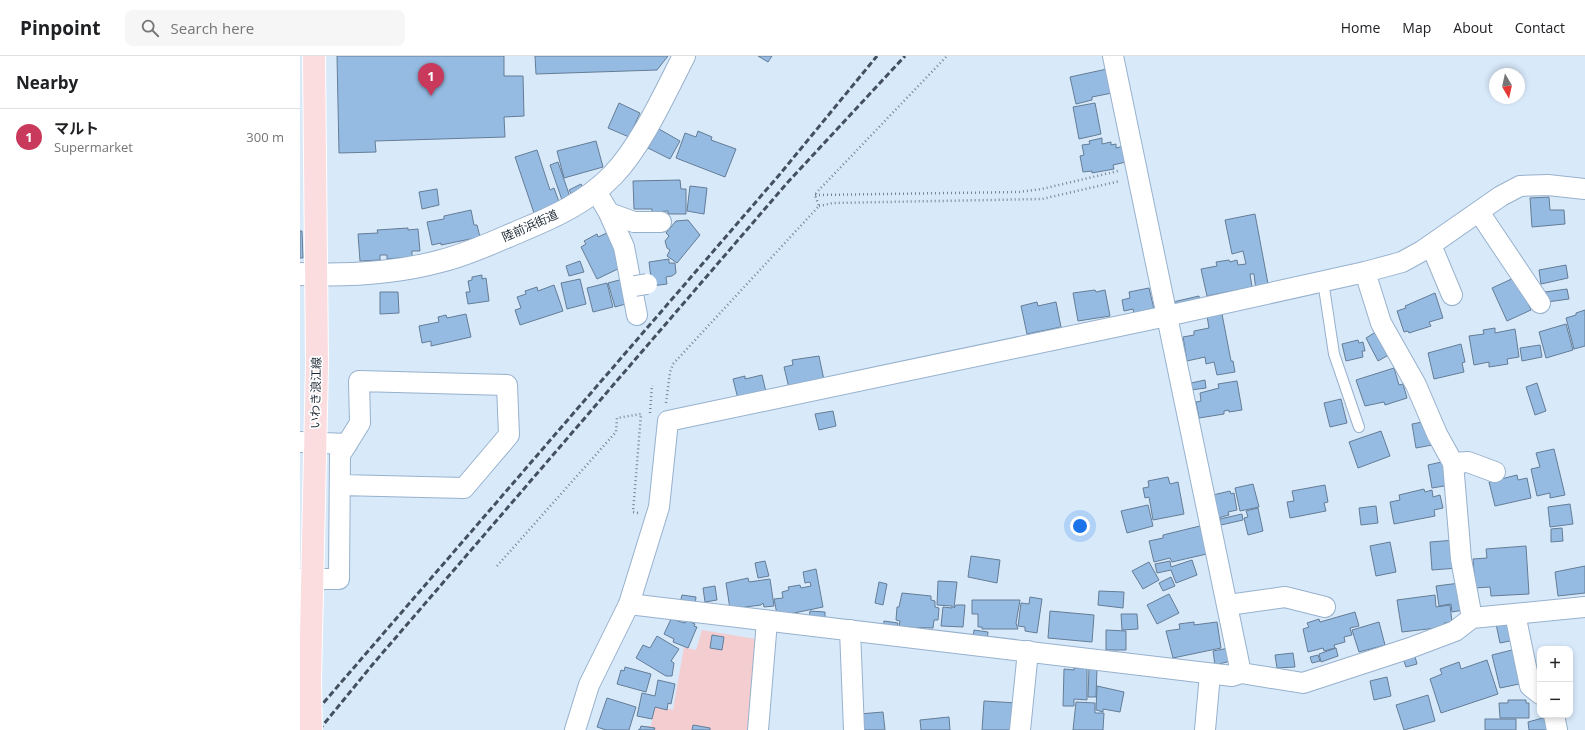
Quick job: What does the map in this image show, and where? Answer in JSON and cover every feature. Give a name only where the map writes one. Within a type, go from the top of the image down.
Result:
[{"type":"main road","name":"いわき浪江線","points":[[311,730],[310,682],[317,364],[308,274],[314,56]]},
{"type":"street","name":"陸前浜街道","points":[[308,274],[407,268],[442,261],[475,250],[571,208],[596,191],[630,155],[684,56]]},
{"type":"street","points":[[1113,56],[1228,605],[1240,673]]},
{"type":"street","points":[[575,730],[589,685],[629,604],[656,516],[661,492],[668,421],[1167,316],[1365,272],[1402,262],[1431,245],[1501,196],[1520,186],[1548,185],[1585,189]]},
{"type":"street","points":[[596,191],[609,213],[624,247],[638,286],[637,315]]},
{"type":"street","points":[[1479,212],[1540,303]]},
{"type":"street","points":[[609,213],[634,222],[661,222]]},
{"type":"street","points":[[1431,245],[1452,295]]},
{"type":"street","points":[[1365,272],[1381,323],[1416,386],[1437,434],[1453,463],[1461,559],[1472,618]]},
{"type":"street","points":[[300,579],[339,579],[340,455],[360,423],[359,381],[507,385],[510,435],[464,488],[340,485]]},
{"type":"street","points":[[300,442],[347,444]]},
{"type":"street","points":[[1453,463],[1468,462],[1495,472]]},
{"type":"street","points":[[1228,605],[1285,597],[1325,607]]},
{"type":"street","points":[[629,604],[1210,674],[1232,676],[1240,673],[1303,683],[1390,655],[1455,631],[1472,618],[1585,607]]},
{"type":"street","points":[[1516,614],[1530,686],[1537,692]]},
{"type":"street","points":[[758,730],[767,621]]},
{"type":"street","points":[[850,630],[854,730]]},
{"type":"street","points":[[1020,730],[1028,651]]},
{"type":"street","points":[[1205,730],[1210,674]]},
{"type":"street","points":[[1555,718],[1557,730]]},
{"type":"lane","points":[[1323,281],[1334,354],[1359,427]]},
{"type":"path","points":[[815,195],[947,56]]},
{"type":"path","points":[[815,195],[1019,192],[1137,172]]},
{"type":"path","points":[[668,421],[666,405],[670,372],[673,364],[819,206],[833,203],[1042,199],[1137,172]]},
{"type":"path","points":[[815,195],[819,206]]},
{"type":"path","points":[[497,566],[616,432],[617,418],[641,414],[633,512],[656,516]]},
{"type":"shaded area","points":[[702,630],[762,640],[752,730],[640,730],[641,726],[651,726],[655,705],[673,710],[684,647],[696,650]]},
{"type":"building","points":[[337,56],[504,56],[504,76],[523,76],[524,116],[504,117],[505,137],[375,141],[376,152],[339,153]]},
{"type":"building","points":[[535,56],[668,56],[657,70],[536,74]]},
{"type":"building","points":[[758,56],[772,56],[768,62]]},
{"type":"building","points":[[1107,69],[1112,93],[1092,97],[1092,100],[1076,104],[1070,77]]},
{"type":"building","points":[[619,103],[640,113],[629,137],[608,128]]},
{"type":"building","points":[[1095,103],[1101,134],[1079,139],[1073,107]]},
{"type":"building","points":[[659,129],[680,141],[670,159],[648,148]]},
{"type":"building","points":[[698,131],[712,137],[711,140],[736,149],[725,177],[676,158],[685,133],[696,137]]},
{"type":"building","points":[[1102,138],[1102,144],[1111,142],[1111,145],[1116,144],[1116,148],[1124,146],[1126,162],[1113,165],[1114,169],[1092,173],[1092,171],[1083,172],[1080,156],[1084,155],[1082,145],[1090,144],[1089,141]]},
{"type":"building","points":[[596,141],[603,167],[564,178],[557,151]]},
{"type":"building","points":[[537,150],[550,190],[554,188],[559,202],[534,213],[515,157]]},
{"type":"building","points":[[558,162],[570,197],[562,200],[550,165]]},
{"type":"building","points":[[680,180],[681,189],[686,189],[686,214],[668,214],[668,211],[652,212],[652,209],[634,209],[633,181]]},
{"type":"building","points":[[581,184],[583,188],[572,195],[569,190]]},
{"type":"building","points":[[690,186],[707,188],[704,214],[687,211]]},
{"type":"building","points":[[437,189],[439,205],[422,209],[419,192]]},
{"type":"building","points":[[1549,197],[1550,210],[1564,210],[1565,224],[1532,227],[1530,198]]},
{"type":"building","points":[[471,210],[474,225],[477,225],[480,237],[441,245],[441,243],[432,245],[427,222],[444,219],[444,216]]},
{"type":"building","points":[[1255,214],[1269,289],[1256,291],[1254,274],[1250,274],[1252,287],[1207,296],[1201,269],[1217,266],[1216,262],[1229,260],[1230,262],[1237,260],[1238,265],[1246,264],[1243,251],[1232,254],[1225,220]]},
{"type":"building","points":[[688,220],[700,235],[677,263],[667,256],[670,250],[667,248],[665,241],[669,236],[666,233],[676,221]]},
{"type":"building","points":[[408,228],[408,230],[418,229],[420,251],[412,251],[412,257],[387,259],[387,255],[380,255],[380,260],[360,261],[358,234],[378,233],[377,230]]},
{"type":"building","points":[[300,231],[302,231],[303,258],[300,258]]},
{"type":"building","points":[[609,232],[624,266],[597,279],[581,247],[586,244],[584,241],[597,234],[598,237]]},
{"type":"building","points":[[669,259],[669,263],[675,263],[676,273],[672,276],[666,277],[667,284],[652,286],[649,262]]},
{"type":"building","points":[[580,261],[584,272],[569,276],[566,266]]},
{"type":"building","points":[[1566,265],[1568,278],[1541,284],[1539,270]]},
{"type":"building","points":[[482,275],[482,279],[486,278],[489,301],[468,304],[466,292],[470,292],[468,281],[472,280],[472,277]]},
{"type":"building","points":[[1516,277],[1531,310],[1507,321],[1492,288]]},
{"type":"building","points":[[627,278],[633,302],[615,307],[608,283]]},
{"type":"building","points":[[580,279],[586,304],[567,309],[561,283]]},
{"type":"building","points":[[607,283],[613,307],[593,312],[587,288]]},
{"type":"building","points":[[554,285],[563,311],[520,325],[515,310],[521,308],[517,297],[526,294],[525,291],[537,287],[538,291]]},
{"type":"building","points":[[1149,288],[1154,309],[1134,314],[1133,309],[1124,311],[1122,300],[1130,298],[1129,292]]},
{"type":"building","points":[[1567,289],[1569,299],[1547,302],[1545,292]]},
{"type":"building","points":[[1095,290],[1096,292],[1105,290],[1110,316],[1078,321],[1073,293]]},
{"type":"building","points":[[380,292],[398,292],[399,313],[380,314]]},
{"type":"building","points":[[1435,293],[1443,318],[1429,322],[1431,326],[1409,333],[1408,331],[1404,332],[1397,311]]},
{"type":"building","points":[[1199,296],[1200,302],[1174,308],[1173,302]]},
{"type":"building","points":[[1037,302],[1038,306],[1056,302],[1061,327],[1027,334],[1021,306]]},
{"type":"building","points":[[1585,310],[1585,346],[1574,349],[1566,318]]},
{"type":"building","points":[[466,314],[471,337],[431,346],[431,341],[422,343],[419,326],[439,322],[438,317],[446,315],[447,318]]},
{"type":"building","points":[[1222,314],[1231,361],[1233,361],[1235,372],[1217,375],[1214,362],[1206,364],[1205,357],[1187,361],[1183,337],[1194,335],[1194,331],[1209,328],[1207,316]]},
{"type":"building","points":[[1566,324],[1573,350],[1546,358],[1539,332]]},
{"type":"building","points":[[1495,328],[1495,333],[1515,329],[1519,357],[1507,359],[1508,364],[1489,367],[1489,362],[1474,365],[1469,336],[1484,334],[1483,330]]},
{"type":"building","points":[[1379,330],[1392,353],[1378,361],[1366,338]]},
{"type":"building","points":[[1358,340],[1359,343],[1363,342],[1365,351],[1362,351],[1363,357],[1346,361],[1342,344]]},
{"type":"building","points":[[1461,344],[1465,362],[1462,363],[1464,372],[1434,379],[1428,353]]},
{"type":"building","points":[[1540,345],[1542,357],[1522,361],[1520,348]]},
{"type":"building","points":[[819,356],[824,380],[789,388],[784,367],[793,365],[792,360]]},
{"type":"building","points":[[1394,368],[1399,385],[1403,384],[1407,398],[1385,405],[1384,402],[1365,406],[1356,380]]},
{"type":"building","points":[[762,375],[766,392],[738,399],[733,379],[745,376],[745,379]]},
{"type":"building","points":[[1205,380],[1206,388],[1191,390],[1191,383]]},
{"type":"building","points":[[1237,381],[1242,410],[1229,412],[1229,410],[1224,411],[1224,414],[1199,418],[1196,402],[1201,401],[1200,393],[1219,388],[1218,384]]},
{"type":"building","points":[[1537,383],[1546,411],[1535,415],[1526,387]]},
{"type":"building","points":[[1341,399],[1347,423],[1330,427],[1324,403]]},
{"type":"building","points":[[833,411],[836,426],[819,430],[815,414]]},
{"type":"building","points":[[1428,421],[1432,445],[1416,448],[1412,424]]},
{"type":"building","points":[[1381,431],[1390,456],[1358,468],[1349,442]]},
{"type":"building","points":[[1554,449],[1565,495],[1550,498],[1550,493],[1537,496],[1531,469],[1540,467],[1536,453]]},
{"type":"building","points":[[1446,461],[1450,485],[1432,488],[1428,465]]},
{"type":"building","points":[[1517,475],[1518,480],[1527,478],[1531,498],[1495,506],[1489,482]]},
{"type":"building","points":[[1168,477],[1170,484],[1178,482],[1184,514],[1153,520],[1149,497],[1145,498],[1143,488],[1149,487],[1148,481]]},
{"type":"building","points":[[1253,484],[1259,507],[1240,511],[1235,488]]},
{"type":"building","points":[[1325,485],[1328,502],[1324,503],[1326,511],[1290,518],[1287,502],[1294,501],[1292,491]]},
{"type":"building","points":[[1424,489],[1425,492],[1432,490],[1433,497],[1440,495],[1443,508],[1434,510],[1435,516],[1394,524],[1390,502],[1400,500],[1399,495]]},
{"type":"building","points":[[1230,491],[1231,494],[1234,493],[1237,510],[1228,512],[1229,515],[1218,518],[1213,495]]},
{"type":"building","points":[[1570,504],[1573,524],[1550,527],[1548,507]]},
{"type":"building","points":[[1148,505],[1153,526],[1127,533],[1121,511]]},
{"type":"building","points":[[1376,506],[1378,523],[1361,525],[1359,508]]},
{"type":"building","points":[[1258,508],[1263,531],[1248,535],[1244,518],[1248,517],[1246,511]]},
{"type":"building","points":[[1242,514],[1243,520],[1221,525],[1220,519]]},
{"type":"building","points":[[1204,525],[1211,553],[1172,562],[1170,558],[1154,562],[1149,541],[1163,538],[1163,535]]},
{"type":"building","points":[[1562,528],[1563,541],[1551,542],[1551,529]]},
{"type":"building","points":[[1456,540],[1458,568],[1432,570],[1430,542]]},
{"type":"building","points":[[1390,542],[1396,572],[1376,576],[1370,546]]},
{"type":"building","points":[[1526,546],[1529,594],[1491,596],[1490,587],[1475,588],[1473,559],[1487,558],[1486,549]]},
{"type":"building","points":[[971,556],[1000,560],[997,583],[968,577]]},
{"type":"building","points":[[1192,560],[1197,575],[1176,583],[1171,570],[1157,573],[1155,564],[1170,561],[1171,567]]},
{"type":"building","points":[[765,561],[769,576],[758,578],[755,563]]},
{"type":"building","points":[[1149,562],[1159,580],[1143,589],[1132,571]]},
{"type":"building","points":[[1585,566],[1585,593],[1558,596],[1555,572]]},
{"type":"building","points":[[816,569],[823,607],[789,614],[777,614],[774,599],[783,598],[782,592],[789,590],[788,587],[800,585],[801,588],[811,586],[810,582],[805,583],[803,572]]},
{"type":"building","points":[[1171,577],[1175,586],[1163,591],[1159,583]]},
{"type":"building","points":[[748,578],[749,582],[770,579],[774,606],[764,607],[763,603],[761,605],[730,609],[726,583]]},
{"type":"building","points":[[938,581],[957,582],[954,608],[956,605],[965,605],[963,627],[941,626],[943,607],[952,608],[952,606],[937,605]]},
{"type":"building","points":[[879,582],[887,584],[883,605],[875,603]]},
{"type":"building","points":[[1460,583],[1464,610],[1452,612],[1451,604],[1439,606],[1436,586]]},
{"type":"building","points":[[715,586],[717,600],[705,602],[703,588]]},
{"type":"building","points":[[1099,591],[1124,592],[1123,608],[1098,605]]},
{"type":"building","points":[[902,593],[931,596],[931,600],[935,601],[935,607],[939,608],[938,620],[934,620],[933,628],[899,627],[900,621],[896,620],[897,607],[899,607]]},
{"type":"building","points":[[1169,594],[1179,613],[1157,624],[1147,605]]},
{"type":"building","points":[[682,595],[696,597],[695,605],[680,603]]},
{"type":"building","points":[[1435,595],[1436,607],[1450,605],[1452,622],[1444,623],[1445,627],[1402,632],[1397,600]]},
{"type":"building","points":[[1030,597],[1042,599],[1037,633],[1025,631],[1025,627],[1018,626],[1021,603],[1029,604]]},
{"type":"building","points":[[972,600],[1020,600],[1016,623],[1018,629],[982,629],[982,627],[978,627],[978,614],[972,614]]},
{"type":"building","points":[[810,611],[825,612],[825,621],[809,619]]},
{"type":"building","points":[[1050,611],[1094,615],[1092,642],[1048,638]]},
{"type":"building","points":[[1355,612],[1359,626],[1350,628],[1352,635],[1344,637],[1345,642],[1334,645],[1335,648],[1324,651],[1323,648],[1308,652],[1303,629],[1309,627],[1307,623],[1319,619],[1320,622]]},
{"type":"building","points":[[1121,614],[1137,614],[1138,629],[1122,630]]},
{"type":"building","points":[[671,619],[685,623],[686,620],[695,624],[694,626],[697,627],[688,648],[673,642],[674,639],[664,634]]},
{"type":"building","points":[[884,621],[898,623],[897,630],[883,628]]},
{"type":"building","points":[[1511,621],[1515,640],[1500,643],[1496,624]]},
{"type":"building","points":[[1194,622],[1194,625],[1217,622],[1221,648],[1173,658],[1166,631],[1180,629],[1179,624]]},
{"type":"building","points":[[1379,622],[1385,645],[1359,652],[1352,630]]},
{"type":"building","points":[[974,630],[988,632],[987,641],[973,639]]},
{"type":"building","points":[[1106,630],[1126,631],[1126,650],[1106,650]]},
{"type":"building","points":[[712,635],[724,637],[722,650],[710,648]]},
{"type":"building","points":[[657,636],[679,649],[671,661],[674,663],[672,676],[666,676],[636,658],[643,645],[650,648]]},
{"type":"building","points":[[1229,648],[1231,661],[1215,665],[1213,651]]},
{"type":"building","points":[[1336,648],[1338,656],[1321,662],[1319,654]]},
{"type":"building","points":[[1516,649],[1524,683],[1500,688],[1492,655]]},
{"type":"building","points":[[1293,653],[1295,667],[1277,668],[1275,655]]},
{"type":"building","points":[[1414,653],[1417,664],[1406,667],[1402,656]]},
{"type":"building","points":[[1318,655],[1320,661],[1312,663],[1310,657]]},
{"type":"building","points":[[1487,660],[1498,694],[1441,713],[1430,679],[1442,674],[1440,669],[1459,662],[1461,669]]},
{"type":"building","points":[[625,667],[651,674],[646,692],[617,684],[621,670],[624,671]]},
{"type":"building","points":[[1074,668],[1087,668],[1087,700],[1074,699],[1074,706],[1063,706],[1064,669],[1074,670]]},
{"type":"building","points":[[1089,668],[1097,668],[1096,697],[1088,697]]},
{"type":"building","points":[[1387,677],[1391,696],[1374,700],[1370,681]]},
{"type":"building","points":[[658,680],[675,684],[671,704],[668,703],[667,710],[655,707],[652,719],[637,716],[642,693],[655,696]]},
{"type":"building","points":[[1097,686],[1124,692],[1120,712],[1103,709],[1103,712],[1096,710]]},
{"type":"building","points":[[1428,695],[1435,721],[1404,730],[1396,705]]},
{"type":"building","points":[[607,698],[636,707],[629,730],[606,730],[597,727]]},
{"type":"building","points":[[1508,700],[1526,700],[1526,703],[1529,703],[1529,718],[1500,718],[1499,703],[1508,703]]},
{"type":"building","points":[[984,701],[1017,703],[1013,730],[982,730]]},
{"type":"building","points":[[1076,702],[1095,703],[1095,713],[1104,713],[1103,730],[1073,730]]},
{"type":"building","points":[[883,712],[885,730],[860,730],[859,714]]},
{"type":"building","points":[[949,717],[950,730],[921,730],[920,720]]},
{"type":"building","points":[[1543,718],[1550,718],[1552,730],[1529,730],[1528,722]]},
{"type":"building","points":[[1485,719],[1516,719],[1516,730],[1485,730]]},
{"type":"building","points":[[693,725],[710,728],[710,730],[692,730]]},
{"type":"building","points":[[641,726],[655,728],[654,730],[638,730]]},
{"type":"railway","points":[[300,730],[780,174],[877,56]]},
{"type":"railway","points":[[319,730],[373,664],[788,182],[905,56]]},
{"type":"place","name":"マルト","points":[[431,96]]}]
